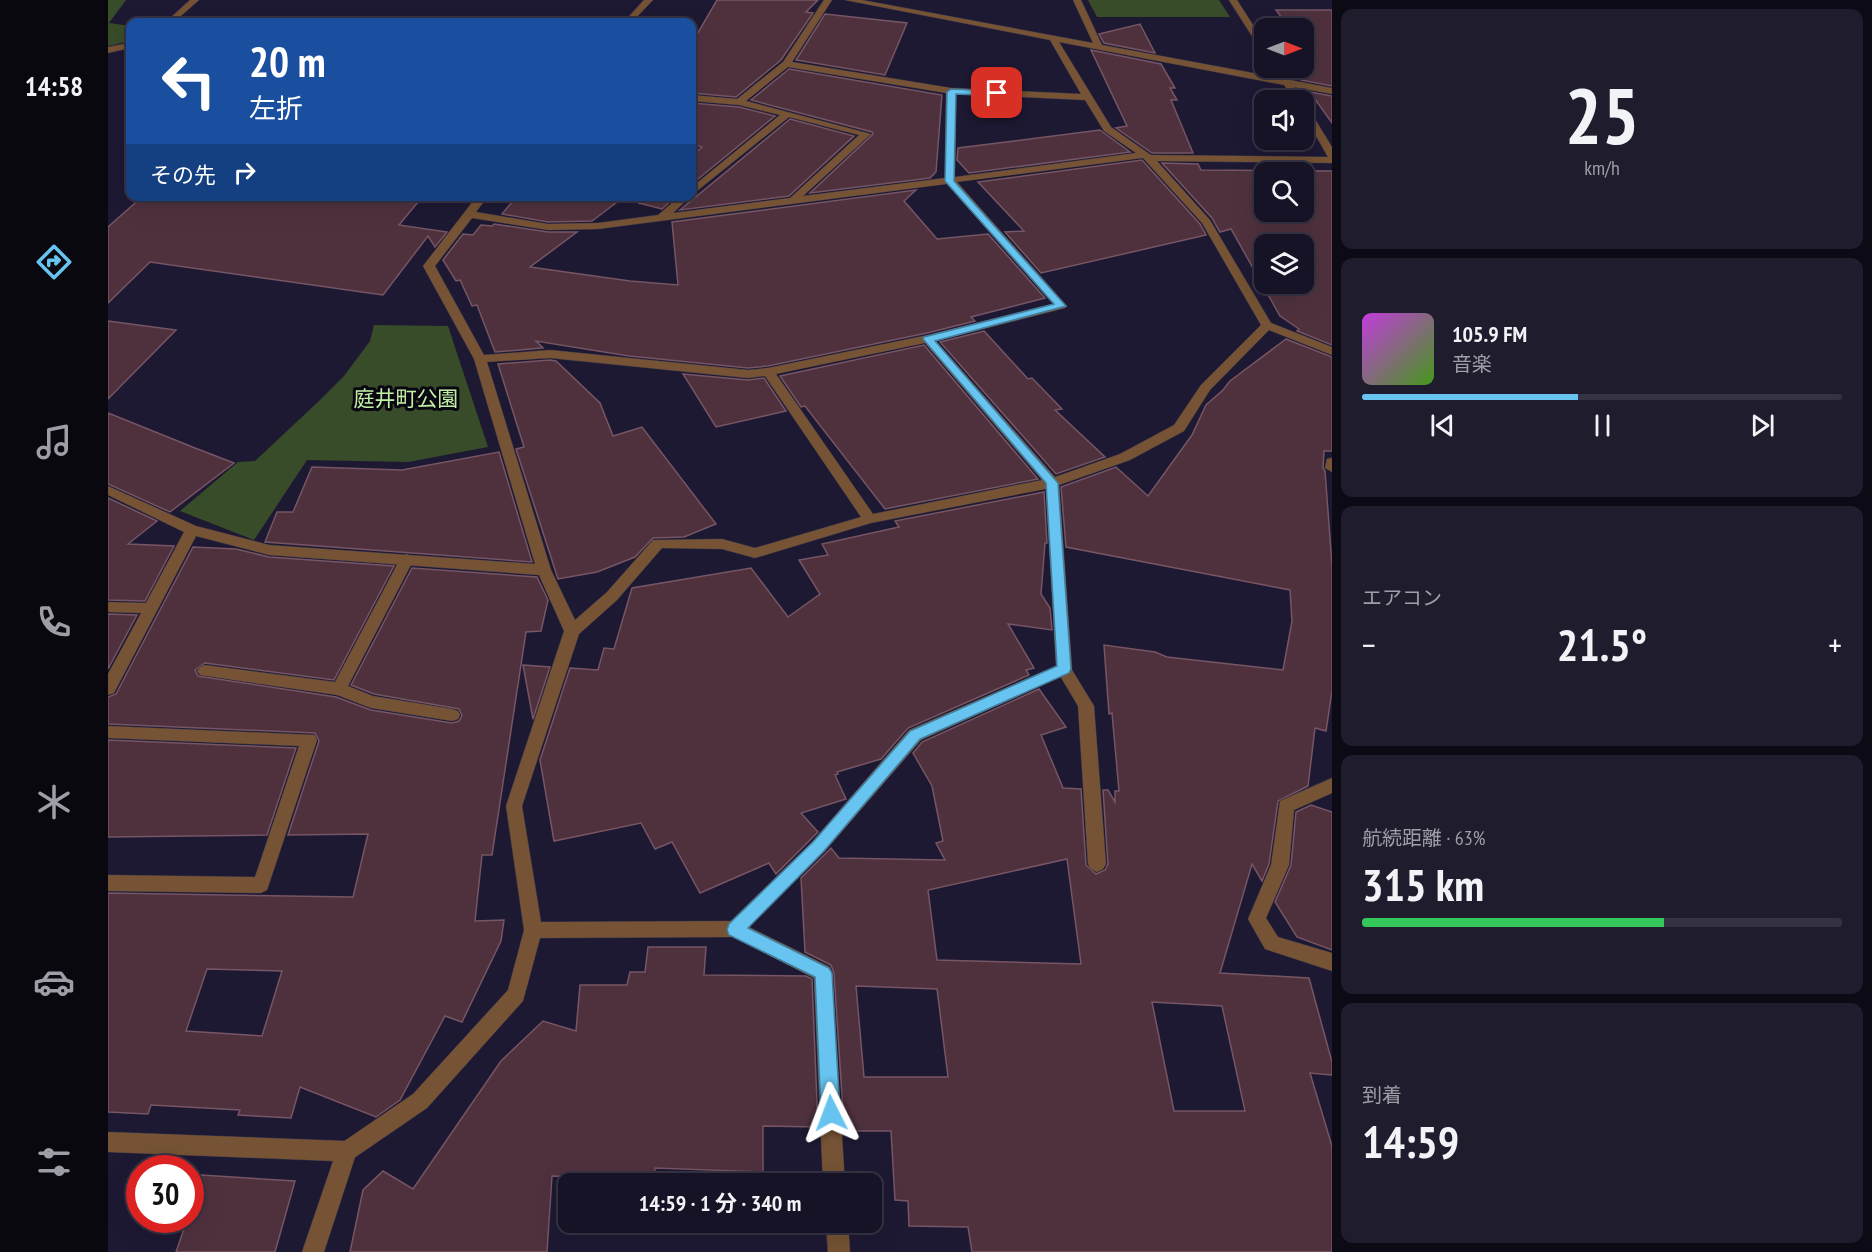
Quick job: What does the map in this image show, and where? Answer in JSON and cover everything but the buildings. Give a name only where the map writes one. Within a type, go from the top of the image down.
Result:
[{"type":"street","points":[[175,18],[195,0]]},
{"type":"street","points":[[632,18],[649,0]]},
{"type":"street","points":[[739,102],[786,64],[828,0]]},
{"type":"street","points":[[849,0],[1332,92]]},
{"type":"street","points":[[920,0],[923,14]]},
{"type":"street","points":[[1077,0],[1099,48]]},
{"type":"street","points":[[1233,0],[1254,33]]},
{"type":"street","points":[[1053,39],[1107,129],[1147,157],[1206,222],[1267,325],[1332,351]]},
{"type":"street","points":[[108,50],[126,46]]},
{"type":"street","points":[[786,64],[951,92],[1088,97]]},
{"type":"street","points":[[1284,78],[1292,90]]},
{"type":"street","points":[[480,359],[550,354],[748,374],[768,372],[928,339],[1061,306],[950,181],[951,92]]},
{"type":"street","points":[[696,98],[739,102],[866,134],[794,199]]},
{"type":"street","points":[[696,189],[787,114]]},
{"type":"street","points":[[1314,125],[1332,155]]},
{"type":"street","points":[[469,214],[548,228],[598,226],[794,199],[1147,157],[1332,160]]},
{"type":"street","points":[[479,201],[429,266],[480,359],[544,570],[572,631]]},
{"type":"street","points":[[661,218],[681,201]]},
{"type":"street","points":[[108,1142],[347,1151],[420,1101],[516,995],[533,930],[514,806],[572,631],[612,596],[658,543],[722,544],[755,553],[870,519],[1052,483],[1125,458],[1179,428],[1205,388],[1267,325]]},
{"type":"street","points":[[928,339],[1052,483],[1064,669],[1086,706],[1097,864]]},
{"type":"street","points":[[768,372],[870,519]]},
{"type":"street","points":[[1332,462],[1332,468]]},
{"type":"street","points":[[108,490],[192,530],[269,550],[544,570]]},
{"type":"street","points":[[108,689],[192,530]]},
{"type":"street","points":[[339,688],[407,559]]},
{"type":"street","points":[[108,607],[150,608]]},
{"type":"street","points":[[735,930],[819,846],[915,735],[1064,669]]},
{"type":"street","points":[[205,671],[339,688],[371,702],[452,715]]},
{"type":"street","points":[[108,732],[309,740],[261,885],[108,884]]},
{"type":"street","points":[[1332,784],[1286,806],[1280,865],[1257,919],[1272,943],[1332,962]]},
{"type":"street","points":[[533,930],[735,930],[823,973],[833,1173]]},
{"type":"street","points":[[313,1252],[347,1151]]},
{"type":"street","points":[[838,1233],[839,1252]]},
{"type":"green space","points":[[108,0],[126,0],[109,23],[126,25],[126,42],[108,46]]},
{"type":"green space","points":[[1088,0],[1219,0],[1230,17],[1097,17]]},
{"type":"green space","name":"庭井町公園","points":[[374,325],[448,326],[488,447],[408,462],[307,460],[254,540],[180,511],[238,462],[255,461],[319,401],[344,376],[370,341]]},
{"type":"route","points":[[831,1113],[823,973],[735,930],[819,846],[915,735],[1064,669],[1052,483],[928,339],[1061,306],[950,181],[951,92],[997,93]]}]
